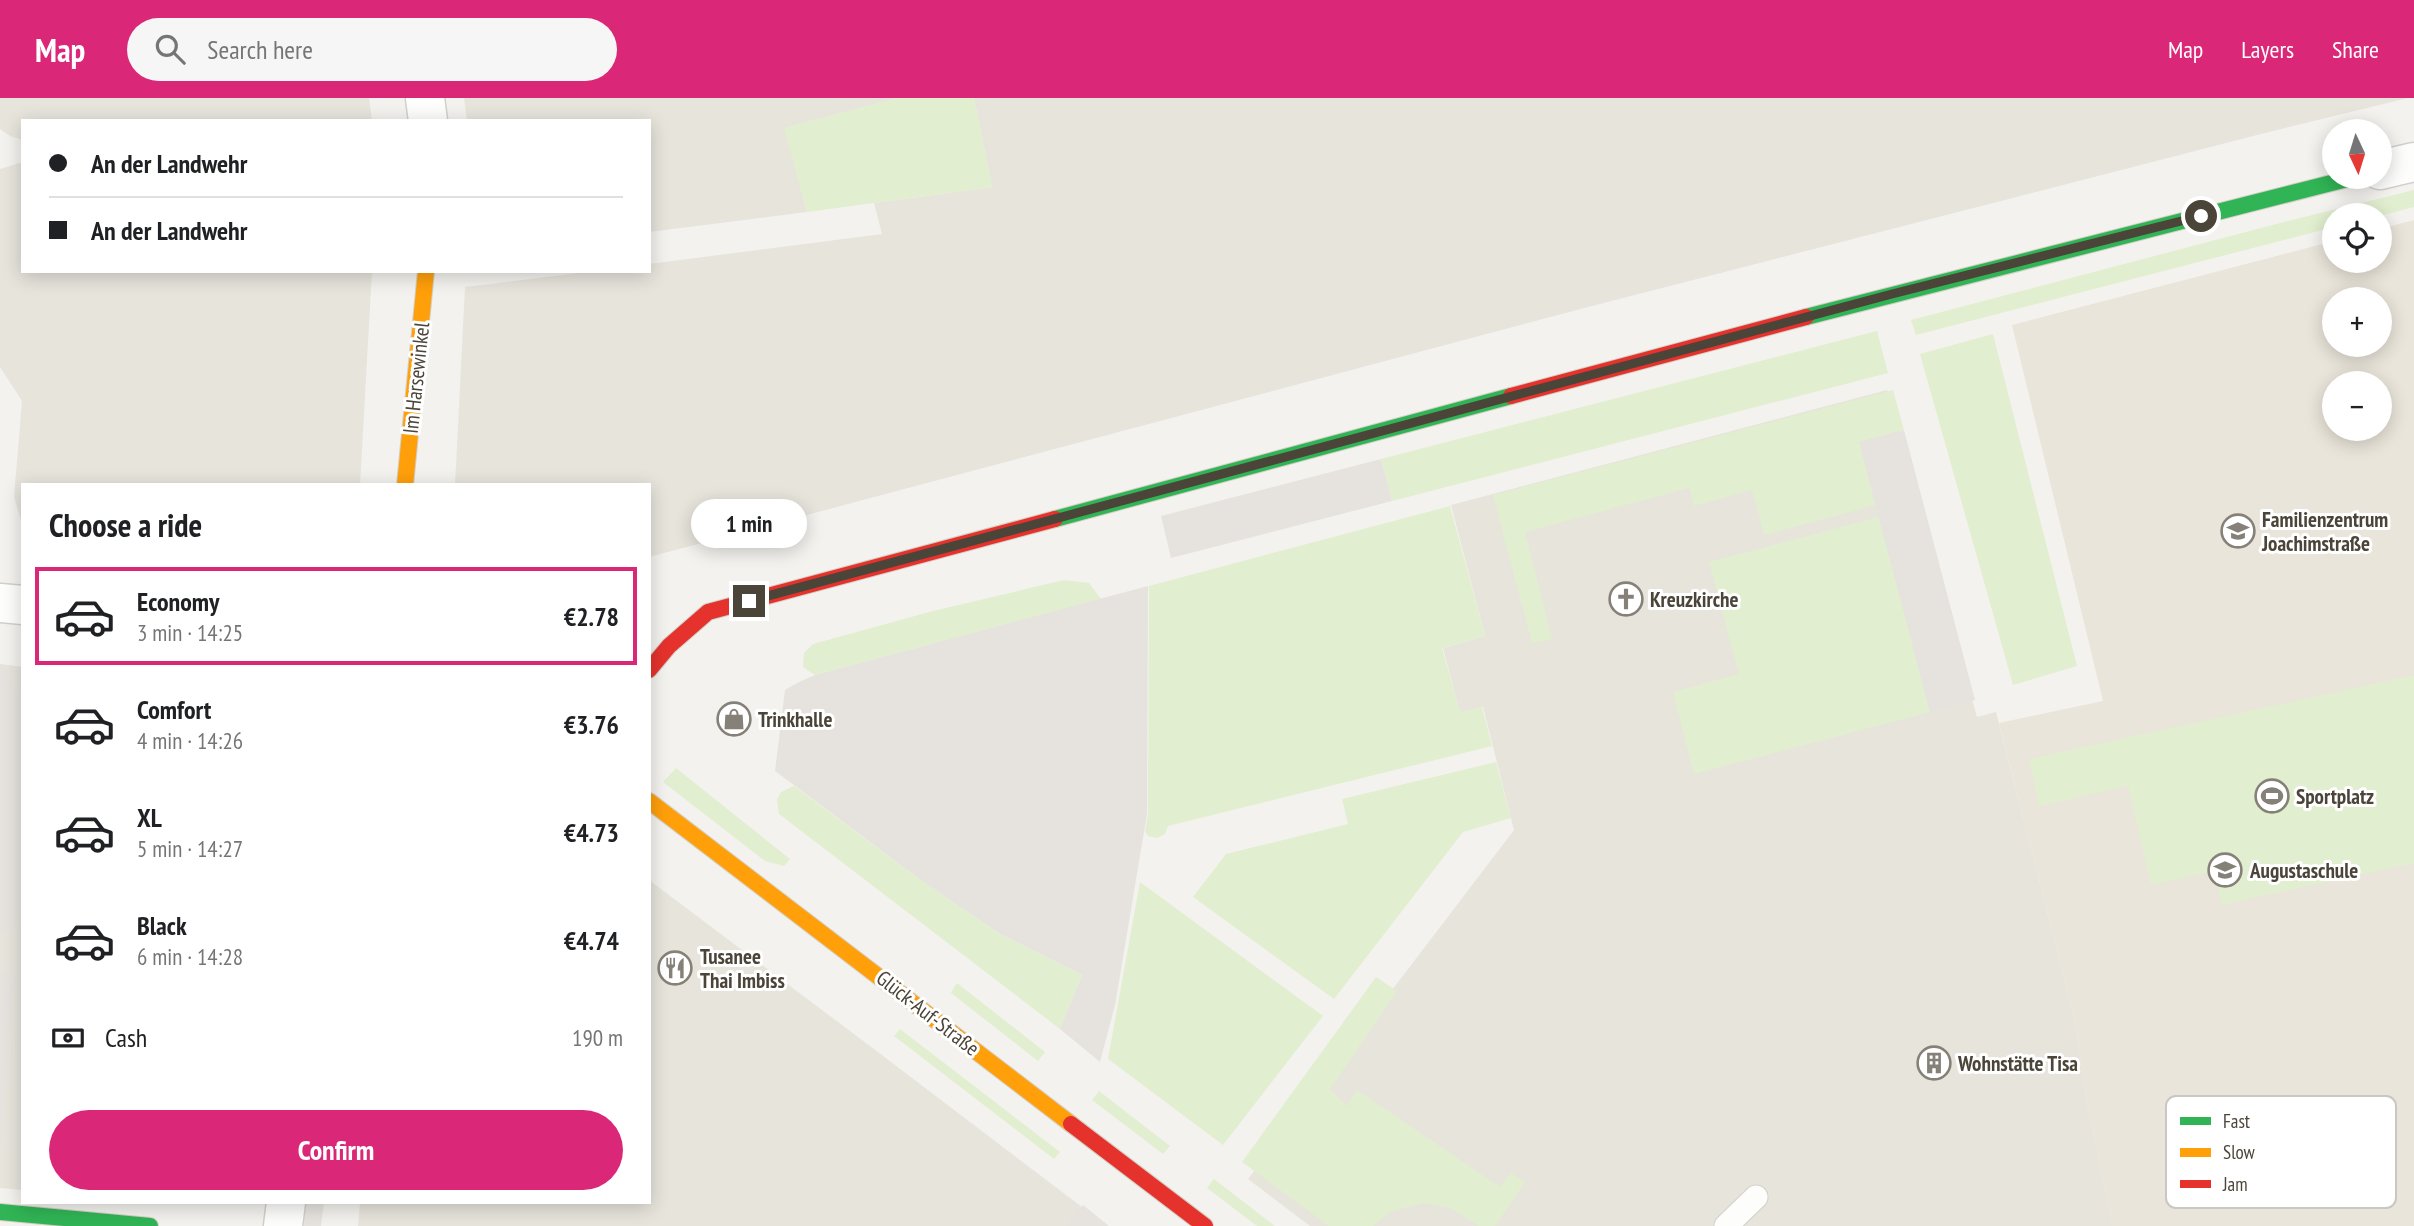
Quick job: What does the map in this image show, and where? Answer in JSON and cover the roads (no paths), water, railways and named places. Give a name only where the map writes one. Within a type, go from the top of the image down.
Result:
[{"type":"street","points":[[425,98],[428,119]]},
{"type":"street","points":[[2392,167],[2414,162]]},
{"type":"street","points":[[651,668],[669,646],[708,612],[1892,294],[2322,185]]},
{"type":"street","name":"Im Harsewinkel","points":[[405,483],[426,273]]},
{"type":"street","points":[[0,603],[21,606]]},
{"type":"street","name":"Glück-Auf-Straße","points":[[651,803],[1205,1226]]},
{"type":"street","points":[[283,1226],[286,1204]]},
{"type":"street","points":[[0,1212],[150,1226]]},
{"type":"lane","points":[[1726,1226],[1756,1197]]},
{"type":"place","name":"Familienzentrum Joachimstraße","points":[[2238,531]]},
{"type":"place","name":"Kreuzkirche","points":[[1626,599]]},
{"type":"place","name":"Trinkhalle","points":[[734,719]]},
{"type":"place","name":"Sportplatz","points":[[2272,796]]},
{"type":"place","name":"Augustaschule","points":[[2225,870]]},
{"type":"place","name":"Tusanee Thai Imbiss","points":[[675,968]]},
{"type":"place","name":"Wohnstätte Tisa","points":[[1934,1063]]}]
